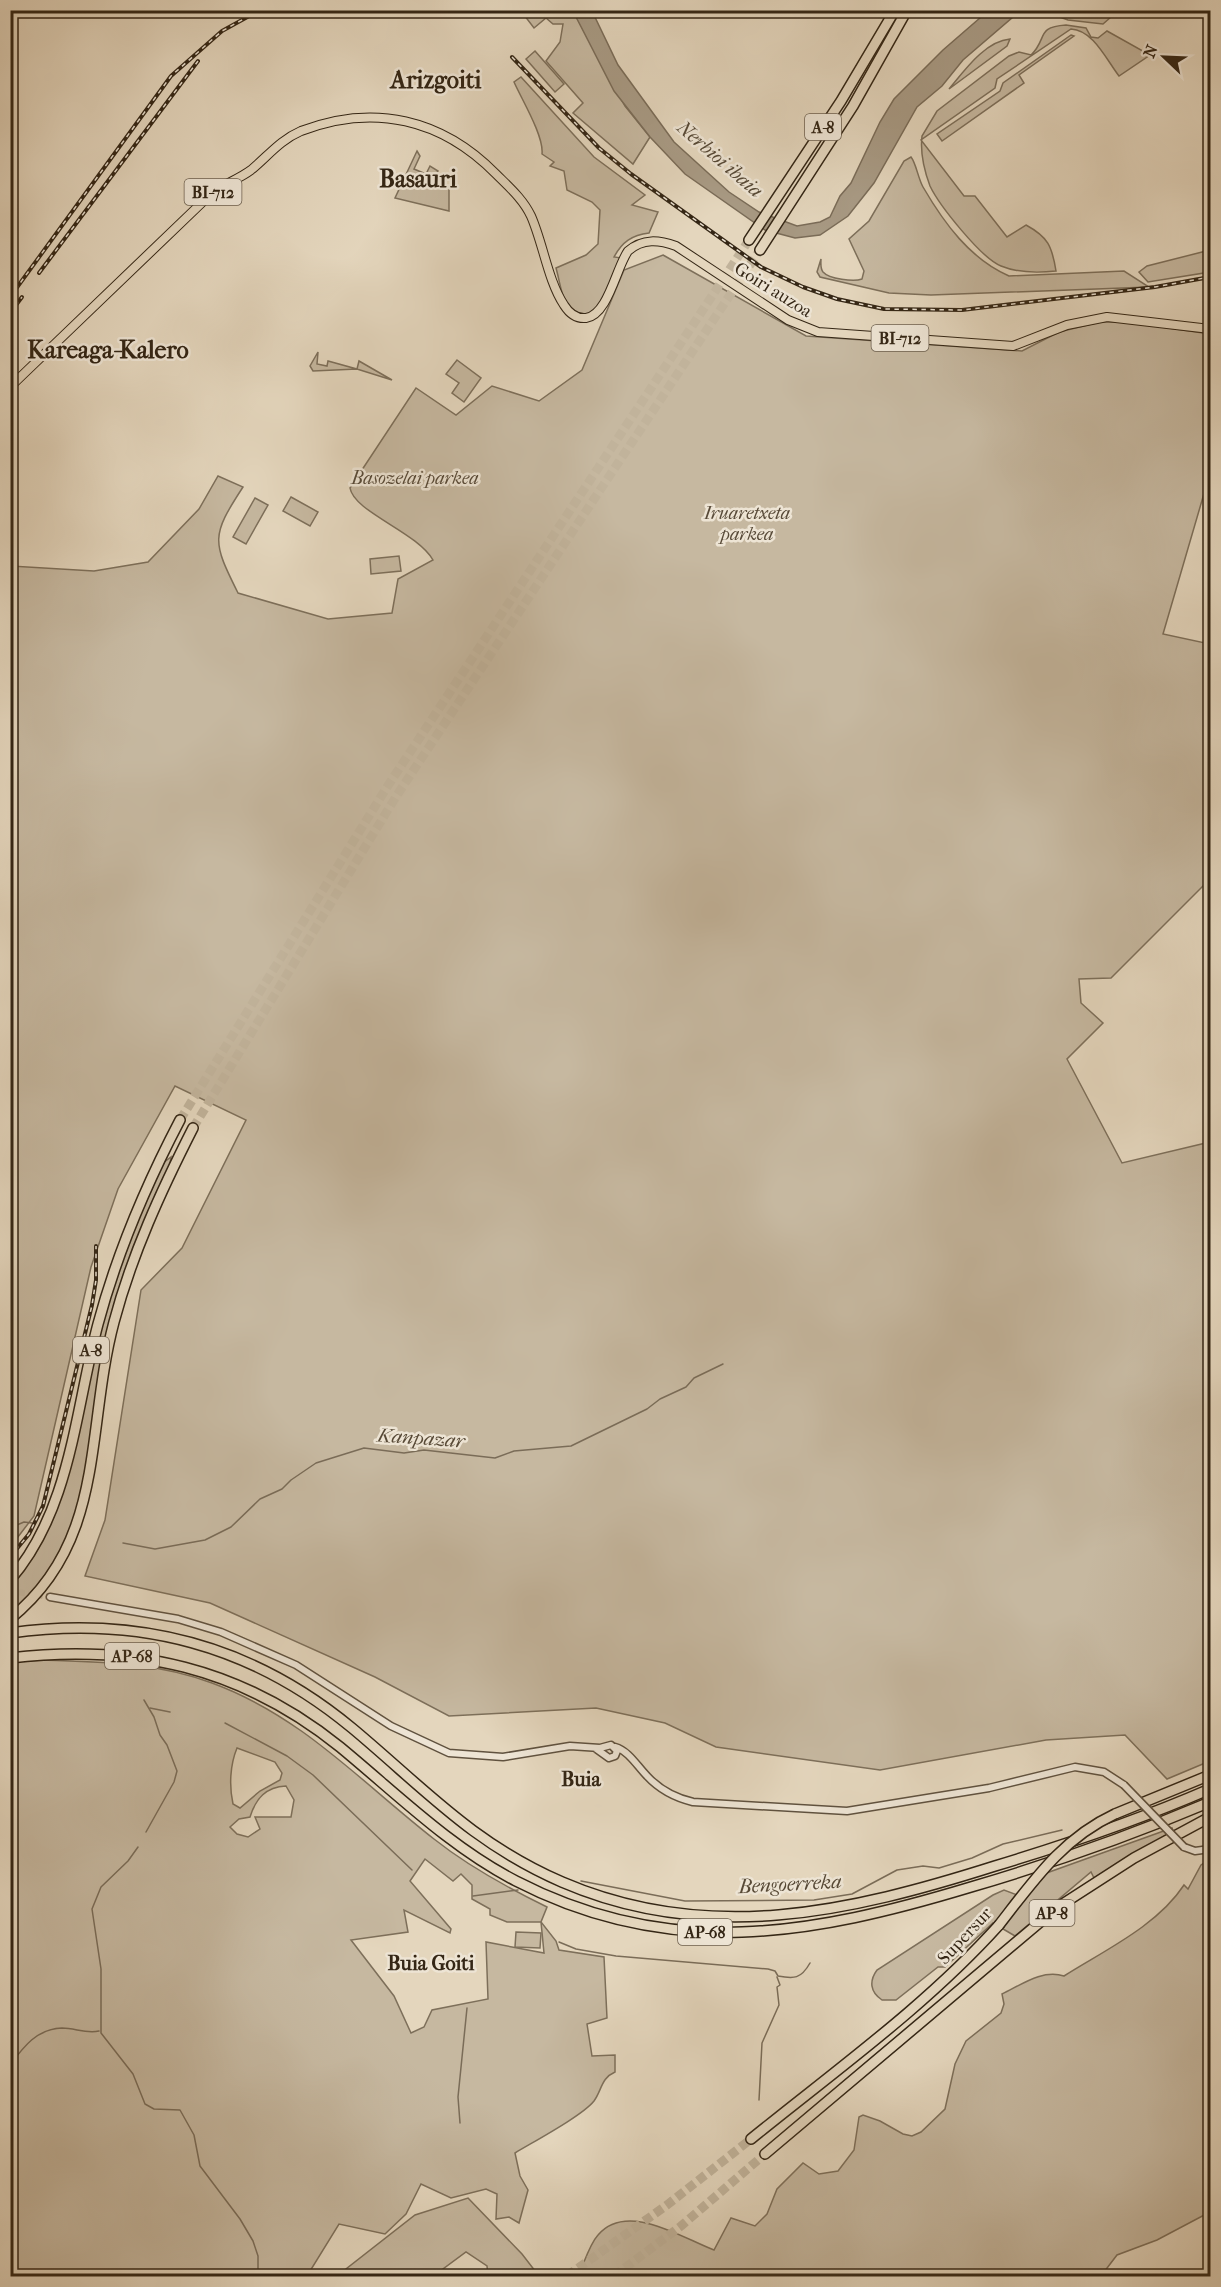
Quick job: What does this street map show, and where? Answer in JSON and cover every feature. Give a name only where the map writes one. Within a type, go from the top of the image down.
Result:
[{"type":"highway","name":"A-8","points":[[751,237],[841,101],[895,10]]},
{"type":"highway","name":"A-8","points":[[763,246],[853,106],[907,10]]},
{"type":"highway","name":"A-8","points":[[10,1580],[37,1544],[51,1514],[63,1478],[98,1325],[114,1269],[144,1192],[180,1120]]},
{"type":"highway","name":"A-8","points":[[12,1618],[47,1583],[72,1540],[88,1485],[103,1369],[115,1320],[144,1234],[193,1128]]},
{"type":"highway","name":"AP-68","points":[[10,1633],[78,1628],[130,1630],[177,1638],[234,1656],[276,1676],[327,1708],[434,1802],[500,1850],[579,1889],[669,1912],[712,1917],[766,1917],[822,1911],[874,1901],[1024,1857],[1122,1824],[1210,1789]]},
{"type":"highway","name":"AP-68","points":[[10,1658],[77,1653],[124,1655],[186,1666],[234,1683],[304,1721],[456,1843],[516,1881],[601,1914],[683,1931],[779,1932],[874,1914],[1054,1861],[1150,1827],[1210,1802]]},
{"type":"highway","name":"Supersur","points":[[752,2139],[912,2011],[948,1979],[999,1925],[1037,1874],[1055,1855],[1082,1833],[1115,1814],[1210,1775]]},
{"type":"highway","name":"Supersur","points":[[765,2154],[1059,1907],[1161,1842],[1210,1817]]},
{"type":"main road","name":"Goiri auzoa","points":[[10,387],[212,193],[249,171],[277,145],[293,135],[362,116],[422,126],[459,142],[483,161],[523,203],[531,216],[560,298],[569,312],[581,318],[594,315],[603,306],[628,251],[634,245],[658,241],[676,246],[788,320],[818,332],[1013,346],[1066,325],[1107,316],[1210,329]]},
{"type":"street","points":[[50,1597],[178,1619],[221,1632],[296,1665],[391,1726],[448,1753],[503,1757],[570,1746],[605,1751],[609,1758],[615,1756],[630,1758]]},
{"type":"street","points":[[605,1751],[609,1745],[623,1750],[651,1780],[684,1800],[847,1811],[989,1788],[1075,1767],[1104,1772],[1124,1785],[1184,1847],[1195,1851],[1210,1849]]},
{"type":"street","points":[[615,1747],[615,1756]]},
{"type":"green space","points":[[521,11],[573,11],[625,106],[650,137],[633,164],[573,113],[583,103],[546,61],[560,42],[563,24],[553,24],[546,18],[534,28]]},
{"type":"green space","points":[[1043,11],[1106,11],[1111,17],[1103,24],[1068,20]]},
{"type":"green space","points":[[1066,25],[1086,28],[1091,37],[1098,38],[1107,31],[1150,55],[1119,76],[1086,34],[1071,29],[997,79],[995,88],[922,139],[937,111],[1009,56],[1019,52],[1031,55],[1050,28]]},
{"type":"green space","points":[[1071,35],[1074,36],[1019,75],[1024,83],[942,141],[937,134],[1000,91],[1003,83]]},
{"type":"green space","points":[[1010,39],[1007,46],[949,89],[984,51],[992,45]]},
{"type":"green space","points":[[535,51],[564,84],[555,92],[526,59]]},
{"type":"green space","points":[[521,77],[594,157],[645,195],[632,205],[658,212],[649,233],[637,235],[628,240],[617,252],[614,257],[622,258],[604,304],[586,316],[571,308],[567,303],[556,268],[586,255],[598,244],[600,210],[592,202],[567,190],[564,171],[550,166],[554,162],[542,154],[540,138],[514,82]]},
{"type":"green space","points":[[922,141],[964,196],[975,196],[1007,237],[1026,225],[1044,238],[1051,249],[1056,271],[1014,270],[1001,266],[983,253],[951,218],[930,186],[923,161]]},
{"type":"green space","points":[[417,151],[420,156],[414,169],[426,174],[430,166],[438,171],[434,177],[436,185],[444,188],[449,186],[449,211],[395,198]]},
{"type":"green space","points":[[911,157],[923,187],[949,226],[970,250],[995,269],[1009,276],[1124,271],[1149,287],[931,295],[889,293],[820,277],[817,272],[821,259],[821,269],[830,276],[842,279],[862,279],[864,271],[849,239],[869,221],[904,161]]},
{"type":"green space","points":[[1210,250],[1210,272],[1148,282],[1139,272],[1147,266]]},
{"type":"green space","points":[[663,255],[806,336],[1022,351],[1059,332],[1100,322],[1127,322],[1210,334],[1210,473],[1163,634],[1210,644],[1210,879],[1111,978],[1079,979],[1081,1003],[1103,1023],[1067,1059],[1122,1163],[1210,1142],[1210,1761],[1167,1779],[1125,1735],[1046,1740],[880,1770],[716,1747],[665,1723],[596,1708],[449,1716],[375,1677],[210,1603],[85,1576],[105,1520],[141,1290],[182,1248],[246,1120],[175,1086],[118,1189],[91,1267],[34,1516],[11,1546],[11,566],[94,571],[148,562],[199,509],[218,476],[243,487],[225,517],[220,528],[219,539],[223,561],[238,593],[328,619],[392,613],[398,579],[433,560],[414,540],[362,505],[354,497],[350,488],[416,388],[456,415],[492,386],[539,401],[582,370],[624,270]]},
{"type":"green space","points":[[318,352],[317,364],[327,366],[328,361],[357,369],[313,371],[310,366]]},
{"type":"green space","points":[[457,360],[481,378],[464,402],[452,393],[459,383],[446,374]]},
{"type":"green space","points":[[359,361],[392,380],[357,369]]},
{"type":"green space","points":[[291,497],[318,512],[310,526],[283,511]]},
{"type":"green space","points":[[255,498],[268,505],[246,544],[233,537]]},
{"type":"green space","points":[[399,556],[401,571],[371,574],[370,559]]},
{"type":"green space","points":[[171,1157],[169,1169],[121,1284],[103,1348],[84,1486],[66,1546],[45,1578],[11,1614],[11,1583],[31,1558],[52,1520],[101,1323],[125,1250],[163,1163]]},
{"type":"green space","points":[[85,1661],[149,1667],[191,1676],[244,1697],[303,1732],[434,1839],[461,1858],[547,1907],[541,1922],[556,1941],[559,1950],[604,1957],[607,2018],[587,2024],[592,2056],[615,2055],[615,2072],[604,2081],[597,2097],[588,2107],[515,2153],[520,2176],[528,2190],[519,2223],[509,2217],[496,2219],[497,2194],[486,2189],[451,2198],[421,2184],[406,2214],[385,2234],[339,2224],[307,2276],[11,2276],[11,1662]],"holes":[[[237,1748],[275,1762],[282,1773],[280,1780],[260,1791],[240,1808],[233,1804],[231,1790],[232,1768]],[[286,1786],[294,1800],[291,1817],[255,1817],[260,1829],[248,1837],[237,1834],[230,1827],[239,1819],[250,1817],[259,1799],[267,1791]],[[425,1859],[453,1881],[461,1874],[472,1885],[472,1899],[490,1909],[490,1915],[507,1922],[541,1922],[544,1953],[486,1942],[488,1999],[432,2010],[424,2027],[411,2033],[394,1996],[351,1940],[408,1932],[404,1910],[450,1933],[451,1929],[410,1881]]]},
{"type":"green space","points":[[1172,1828],[1173,1831],[1094,1878],[1091,1872],[1015,1936],[993,1923],[945,1967],[938,1967],[896,2000],[882,2000],[873,1990],[872,1982],[877,1970],[993,1895],[1004,1890],[1017,1895],[1041,1875]]},
{"type":"green space","points":[[1210,1859],[1210,2212],[1157,2240],[1117,2255],[1101,2276],[578,2276],[589,2249],[598,2235],[610,2225],[624,2221],[655,2225],[714,2250],[731,2218],[755,2226],[767,2214],[777,2189],[803,2163],[819,2174],[838,2171],[854,2150],[859,2117],[863,2115],[880,2121],[903,2134],[912,2136],[921,2132],[945,2109],[955,2064],[966,2041],[1001,2013],[1004,2004],[1002,1994],[1040,1976],[1056,1974],[1064,1976],[1129,1936],[1160,1913],[1184,1885],[1188,1889],[1201,1865]]},
{"type":"green space","points":[[516,1932],[541,1933],[540,1948],[515,1947]]},
{"type":"green space","points":[[468,2198],[522,2254],[539,2276],[488,2276],[487,2266],[466,2252],[443,2269],[441,2276],[337,2276],[415,2215]]},
{"type":"shaded area","points":[[573,11],[592,11],[618,65],[674,142],[729,192],[759,212],[797,226],[820,222],[830,217],[840,196],[851,183],[880,122],[894,99],[943,50],[988,11],[1020,11],[963,60],[942,86],[917,107],[874,183],[848,216],[820,235],[795,238],[765,230],[685,174],[650,137],[614,91]]},
{"type":"waterway","name":"Kanpazar","points":[[123,1543],[155,1549],[205,1540],[231,1527],[260,1499],[282,1489],[316,1463],[364,1448],[404,1453],[424,1450],[495,1458],[514,1451],[571,1446],[647,1409],[660,1399],[686,1387],[694,1378],[723,1364]]},
{"type":"waterway","points":[[10,1528],[24,1522],[32,1523]]},
{"type":"waterway","points":[[144,1700],[154,1717],[177,1771],[174,1782],[146,1832]]},
{"type":"waterway","name":"Bengoerreka","points":[[150,1708],[170,1712]]},
{"type":"waterway","name":"Bengoerreka","points":[[225,1723],[287,1756],[313,1775],[412,1870]]},
{"type":"waterway","name":"Bengoerreka","points":[[581,1881],[685,1901],[814,1900],[852,1894],[897,1870],[923,1866],[939,1868],[972,1858],[1003,1844],[1062,1830]]},
{"type":"waterway","points":[[138,1847],[128,1861],[101,1887],[92,1909],[101,1969],[101,2033],[133,2074],[145,2104],[154,2109],[180,2110],[194,2135],[200,2166],[240,2219],[253,2241],[258,2256],[258,2276]]},
{"type":"waterway","name":"Bengoerreka","points":[[473,1896],[518,1890]]},
{"type":"waterway","points":[[559,1942],[576,1949],[616,1956],[768,1969],[775,1971],[778,1976],[788,1977],[797,1977],[810,1963]]},
{"type":"waterway","points":[[759,2100],[762,2043],[779,2005],[777,1987],[780,1985],[777,1977]]},
{"type":"waterway","points":[[460,2123],[458,2097],[467,2008]]},
{"type":"waterway","points":[[10,2065],[26,2045],[45,2032],[62,2028],[99,2031]]},
{"type":"tunnel","points":[[180,1120],[387,787],[749,240]]},
{"type":"tunnel","points":[[193,1128],[397,795],[760,250]]},
{"type":"tunnel","points":[[10,1591],[50,1597]]},
{"type":"tunnel","points":[[567,2276],[667,2205],[751,2139]]},
{"type":"tunnel","points":[[614,2276],[681,2226],[765,2154]]},
{"type":"railway","points":[[10,297],[171,76],[222,31],[260,10]]},
{"type":"railway","points":[[512,57],[599,148],[631,174],[761,267],[803,287],[837,299],[884,309],[962,310],[1155,287],[1210,277]]},
{"type":"railway","points":[[39,273],[198,61]]},
{"type":"railway","points":[[10,313],[22,297]]},
{"type":"railway","points":[[10,1557],[29,1534],[43,1506],[92,1305],[96,1280],[96,1246]]},
{"type":"district","name":"Arizgoiti","points":[[436,80]]},
{"type":"district","name":"Basauri","points":[[418,179]]},
{"type":"district","name":"Kareaga-Kalero","points":[[108,350]]},
{"type":"district","name":"Buia","points":[[581,1779]]},
{"type":"district","name":"Buia Goiti","points":[[431,1963]]},
{"type":"water label","name":"Nerbioi ibaia","points":[[720,159]]},
{"type":"park label","name":"Basozelai parkea","points":[[415,478]]},
{"type":"park label","name":"Iruaretxeta parkea","points":[[747,523]]}]
